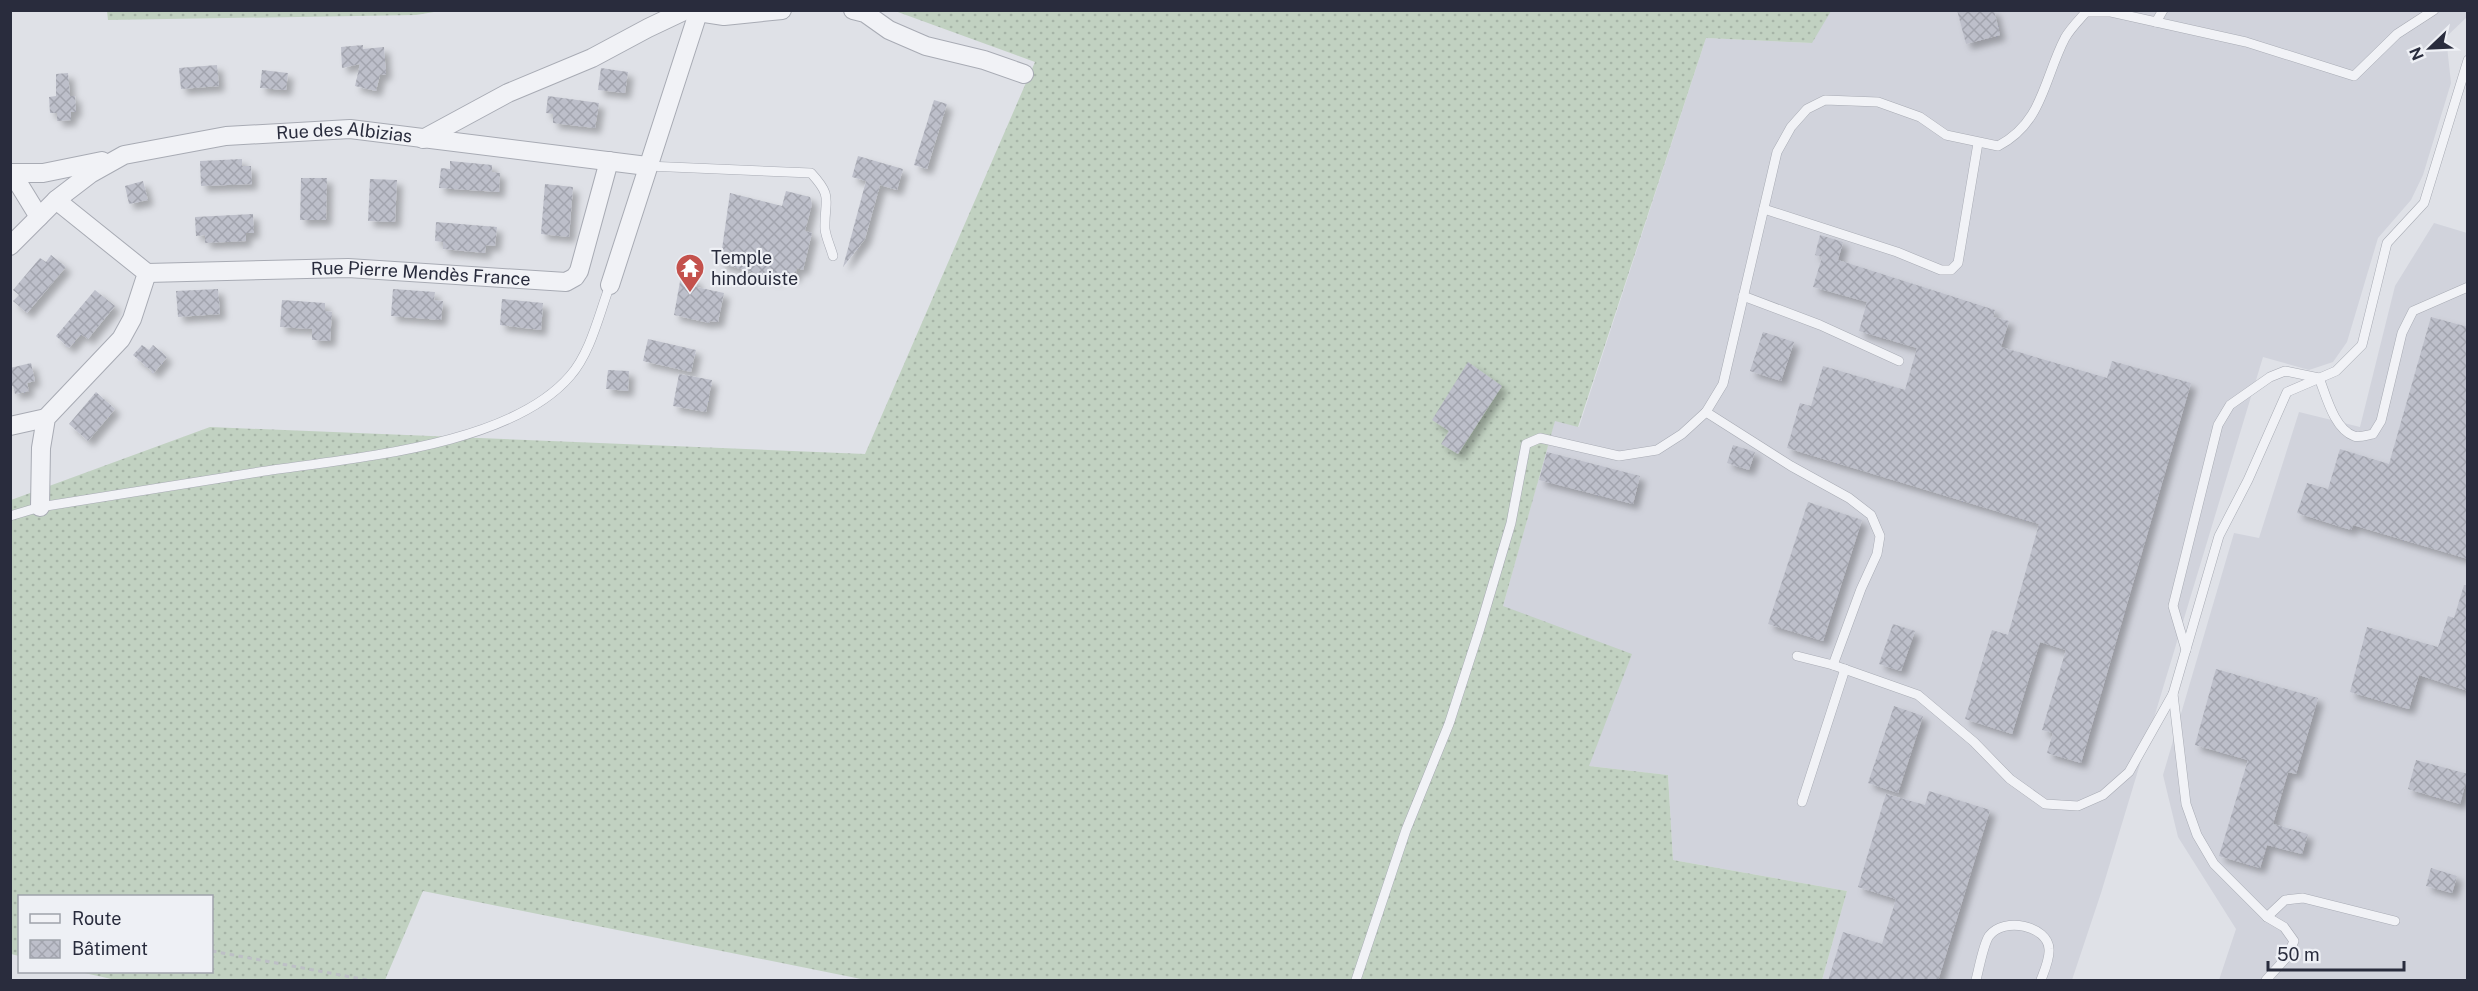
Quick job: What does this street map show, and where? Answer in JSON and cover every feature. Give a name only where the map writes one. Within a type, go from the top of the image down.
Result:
[{"type":"street","points":[[423,138],[507,93],[592,58],[648,28],[694,11],[724,16],[782,10]]},
{"type":"street","points":[[853,10],[865,14],[889,30],[926,46],[984,60],[1024,74]]},
{"type":"street","points":[[610,285],[694,11]]},
{"type":"street","name":"Rue des Albizias","points":[[10,246],[56,200],[90,174],[124,155],[226,136],[350,129],[647,166]]},
{"type":"street","points":[[11,173],[43,172],[124,155]]},
{"type":"street","name":"Rue Pierre Mendès France","points":[[147,273],[348,268],[566,282],[575,277],[579,271],[609,161]]},
{"type":"street","points":[[11,173],[39,217]]},
{"type":"street","points":[[10,426],[46,418],[121,339],[132,319],[147,273],[56,200]]},
{"type":"street","points":[[40,507],[41,448],[46,418]]},
{"type":"lane","points":[[2156,22],[2163,10]]},
{"type":"lane","points":[[1356,981],[1406,830],[1449,724],[1473,650],[1511,523],[1526,444],[1540,438],[1619,456],[1657,450],[1682,434],[1706,412],[1723,384],[1777,152],[1791,127],[1807,110],[1825,100],[1878,102],[1920,117],[1946,135],[1998,146],[2022,130],[2043,94],[2066,37],[2086,12],[2112,11],[2247,42],[2354,76],[2397,34],[2434,10]]},
{"type":"lane","points":[[1797,656],[1845,669],[1918,695],[1974,742],[2010,779],[2045,804],[2078,806],[2103,795],[2129,772],[2173,694],[2219,536],[2248,480],[2287,392],[2336,371],[2362,345],[2388,243],[2424,203],[2468,60]]},
{"type":"lane","points":[[1764,208],[1897,252],[1941,270],[1951,270],[1958,263],[1978,143]]},
{"type":"lane","points":[[647,166],[811,173],[824,187],[827,207],[825,230],[833,256]]},
{"type":"lane","points":[[10,516],[40,507],[410,448],[481,431],[513,418],[571,376],[588,346],[610,285]]},
{"type":"lane","points":[[2319,378],[2336,418],[2346,432],[2356,437],[2373,434],[2381,421],[2402,333],[2413,311],[2468,287]]},
{"type":"lane","points":[[1743,296],[1820,325],[1899,361]]},
{"type":"lane","points":[[2186,650],[2174,606],[2218,425],[2230,405],[2270,377],[2285,371],[2319,378]]},
{"type":"lane","points":[[1706,412],[1791,466],[1849,498],[1870,515],[1880,536],[1877,554],[1861,589],[1833,666]]},
{"type":"lane","points":[[1802,802],[1845,669]]},
{"type":"lane","points":[[2173,694],[2186,804],[2197,835],[2214,864],[2267,917],[2284,927],[2294,941],[2287,957],[2266,981]]},
{"type":"lane","points":[[2267,917],[2285,900],[2302,898],[2396,921]]},
{"type":"lane","points":[[1976,981],[1989,936],[2000,927],[2015,923],[2033,929],[2046,941],[2049,949],[2041,981]]},
{"type":"path","points":[[213,951],[366,981]]},
{"type":"shaded area","points":[[1831,10],[2467,11],[2467,17],[2446,37],[2451,83],[2423,175],[2411,200],[2378,238],[2347,342],[2333,362],[2309,370],[2263,357],[2101,893],[2072,980],[1822,980],[1847,891],[1673,860],[1668,775],[1589,766],[1503,606],[1555,420],[1579,427],[1706,38],[1811,43]]},
{"type":"shaded area","points":[[2434,223],[2467,233],[2467,980],[2219,980],[2236,929],[2178,837],[2163,775],[2234,533],[2259,538],[2299,412],[2360,427],[2395,286]]},
{"type":"green space","points":[[107,10],[440,11],[416,15],[108,20]]},
{"type":"green space","points":[[895,11],[1831,11],[1812,43],[1706,38],[1578,427],[1555,421],[1503,606],[1632,654],[1589,766],[1668,775],[1673,860],[1847,891],[1822,980],[866,980],[423,891],[385,980],[116,980],[84,973],[213,973],[213,895],[18,895],[18,956],[11,954],[11,500],[210,427],[865,454],[1035,62]]},
{"type":"building","points":[[1957,10],[1994,10],[2000,35],[1966,44]]},
{"type":"building","points":[[363,45],[363,49],[384,47],[386,74],[380,75],[376,91],[355,86],[360,64],[342,68],[341,47]]},
{"type":"building","points":[[217,65],[219,86],[181,89],[179,68]]},
{"type":"building","points":[[601,68],[628,72],[625,93],[598,90]]},
{"type":"building","points":[[262,70],[288,73],[286,90],[260,88]]},
{"type":"building","points":[[68,73],[70,96],[75,96],[76,112],[71,112],[71,120],[57,121],[57,113],[50,113],[49,97],[56,96],[56,74]]},
{"type":"building","points":[[548,96],[599,103],[595,128],[553,123],[553,114],[546,113]]},
{"type":"building","points":[[934,100],[947,104],[927,169],[914,165]]},
{"type":"building","points":[[858,156],[903,169],[897,190],[880,185],[865,239],[843,267],[866,181],[852,177]]},
{"type":"building","points":[[242,159],[242,166],[251,166],[252,184],[201,186],[200,161]]},
{"type":"building","points":[[450,161],[492,165],[492,172],[500,173],[499,192],[439,188],[441,168],[450,169]]},
{"type":"building","points":[[301,178],[327,178],[326,220],[300,220]]},
{"type":"building","points":[[370,179],[397,180],[395,222],[368,221]]},
{"type":"building","points":[[143,181],[148,200],[129,204],[125,186]]},
{"type":"building","points":[[545,184],[573,187],[569,237],[541,234]]},
{"type":"building","points":[[786,191],[810,197],[812,204],[805,231],[812,233],[803,270],[797,268],[795,277],[777,273],[776,279],[720,263],[730,193],[782,206]]},
{"type":"building","points":[[253,214],[254,233],[246,233],[246,241],[205,243],[205,235],[196,236],[195,217]]},
{"type":"building","points":[[436,222],[497,227],[495,246],[486,245],[485,253],[443,249],[443,242],[435,241]]},
{"type":"building","points":[[1820,235],[1843,242],[1838,260],[1995,310],[1993,317],[2009,321],[2001,347],[2107,378],[2112,361],[2191,383],[2081,763],[2047,753],[2053,733],[2042,730],[2066,650],[2040,642],[2012,734],[1965,719],[1992,630],[2008,635],[2039,524],[1787,448],[1800,403],[1811,406],[1823,366],[1905,390],[1917,348],[1859,331],[1867,302],[1813,287],[1822,257],[1815,255]]},
{"type":"building","points":[[51,255],[66,267],[27,313],[13,301],[19,295],[13,290],[40,258],[46,262]]},
{"type":"building","points":[[681,276],[697,280],[696,287],[724,293],[718,322],[710,321],[709,323],[674,315]]},
{"type":"building","points":[[218,289],[220,314],[178,317],[176,291]]},
{"type":"building","points":[[393,289],[435,292],[434,300],[443,301],[441,320],[391,316]]},
{"type":"building","points":[[95,290],[115,306],[88,339],[81,334],[69,348],[56,336]]},
{"type":"building","points":[[502,299],[543,303],[541,330],[500,325]]},
{"type":"building","points":[[282,300],[325,303],[325,311],[332,312],[330,341],[312,340],[312,329],[280,327]]},
{"type":"building","points":[[2431,317],[2468,327],[2468,559],[2353,525],[2351,530],[2297,513],[2307,483],[2328,489],[2340,449],[2389,464]]},
{"type":"building","points":[[1763,332],[1794,342],[1781,381],[1750,371]]},
{"type":"building","points":[[648,339],[696,350],[691,372],[643,361]]},
{"type":"building","points":[[142,345],[149,350],[153,345],[167,357],[154,373],[133,355]]},
{"type":"building","points":[[1468,362],[1502,386],[1458,454],[1441,444],[1449,431],[1432,420]]},
{"type":"building","points":[[31,363],[35,381],[27,383],[29,391],[15,394],[13,386],[10,387],[10,368]]},
{"type":"building","points":[[608,370],[629,371],[628,391],[606,389]]},
{"type":"building","points":[[679,374],[712,380],[706,412],[673,406]]},
{"type":"building","points":[[96,392],[115,409],[88,441],[69,424]]},
{"type":"building","points":[[1733,445],[1755,452],[1749,470],[1727,463]]},
{"type":"building","points":[[1547,452],[1640,476],[1633,504],[1539,480]]},
{"type":"building","points":[[1808,502],[1862,520],[1823,641],[1768,624]]},
{"type":"building","points":[[2464,585],[2468,585],[2468,691],[2419,675],[2409,709],[2350,692],[2367,627],[2438,647],[2448,616],[2454,618]]},
{"type":"building","points":[[1893,624],[1915,631],[1901,671],[1879,664]]},
{"type":"building","points":[[2216,669],[2318,698],[2296,774],[2288,772],[2273,824],[2308,834],[2302,854],[2267,845],[2260,868],[2219,856],[2248,760],[2195,745]]},
{"type":"building","points":[[1894,706],[1923,716],[1898,793],[1868,783]]},
{"type":"building","points":[[2416,760],[2468,774],[2460,804],[2408,789]]},
{"type":"building","points":[[1929,791],[1990,810],[1938,981],[1828,981],[1843,932],[1882,944],[1896,899],[1858,887],[1886,794],[1925,805]]},
{"type":"building","points":[[2431,868],[2457,876],[2452,893],[2426,886]]},
{"type":"place","name":"Temple hindouiste","points":[[690,294]]}]
